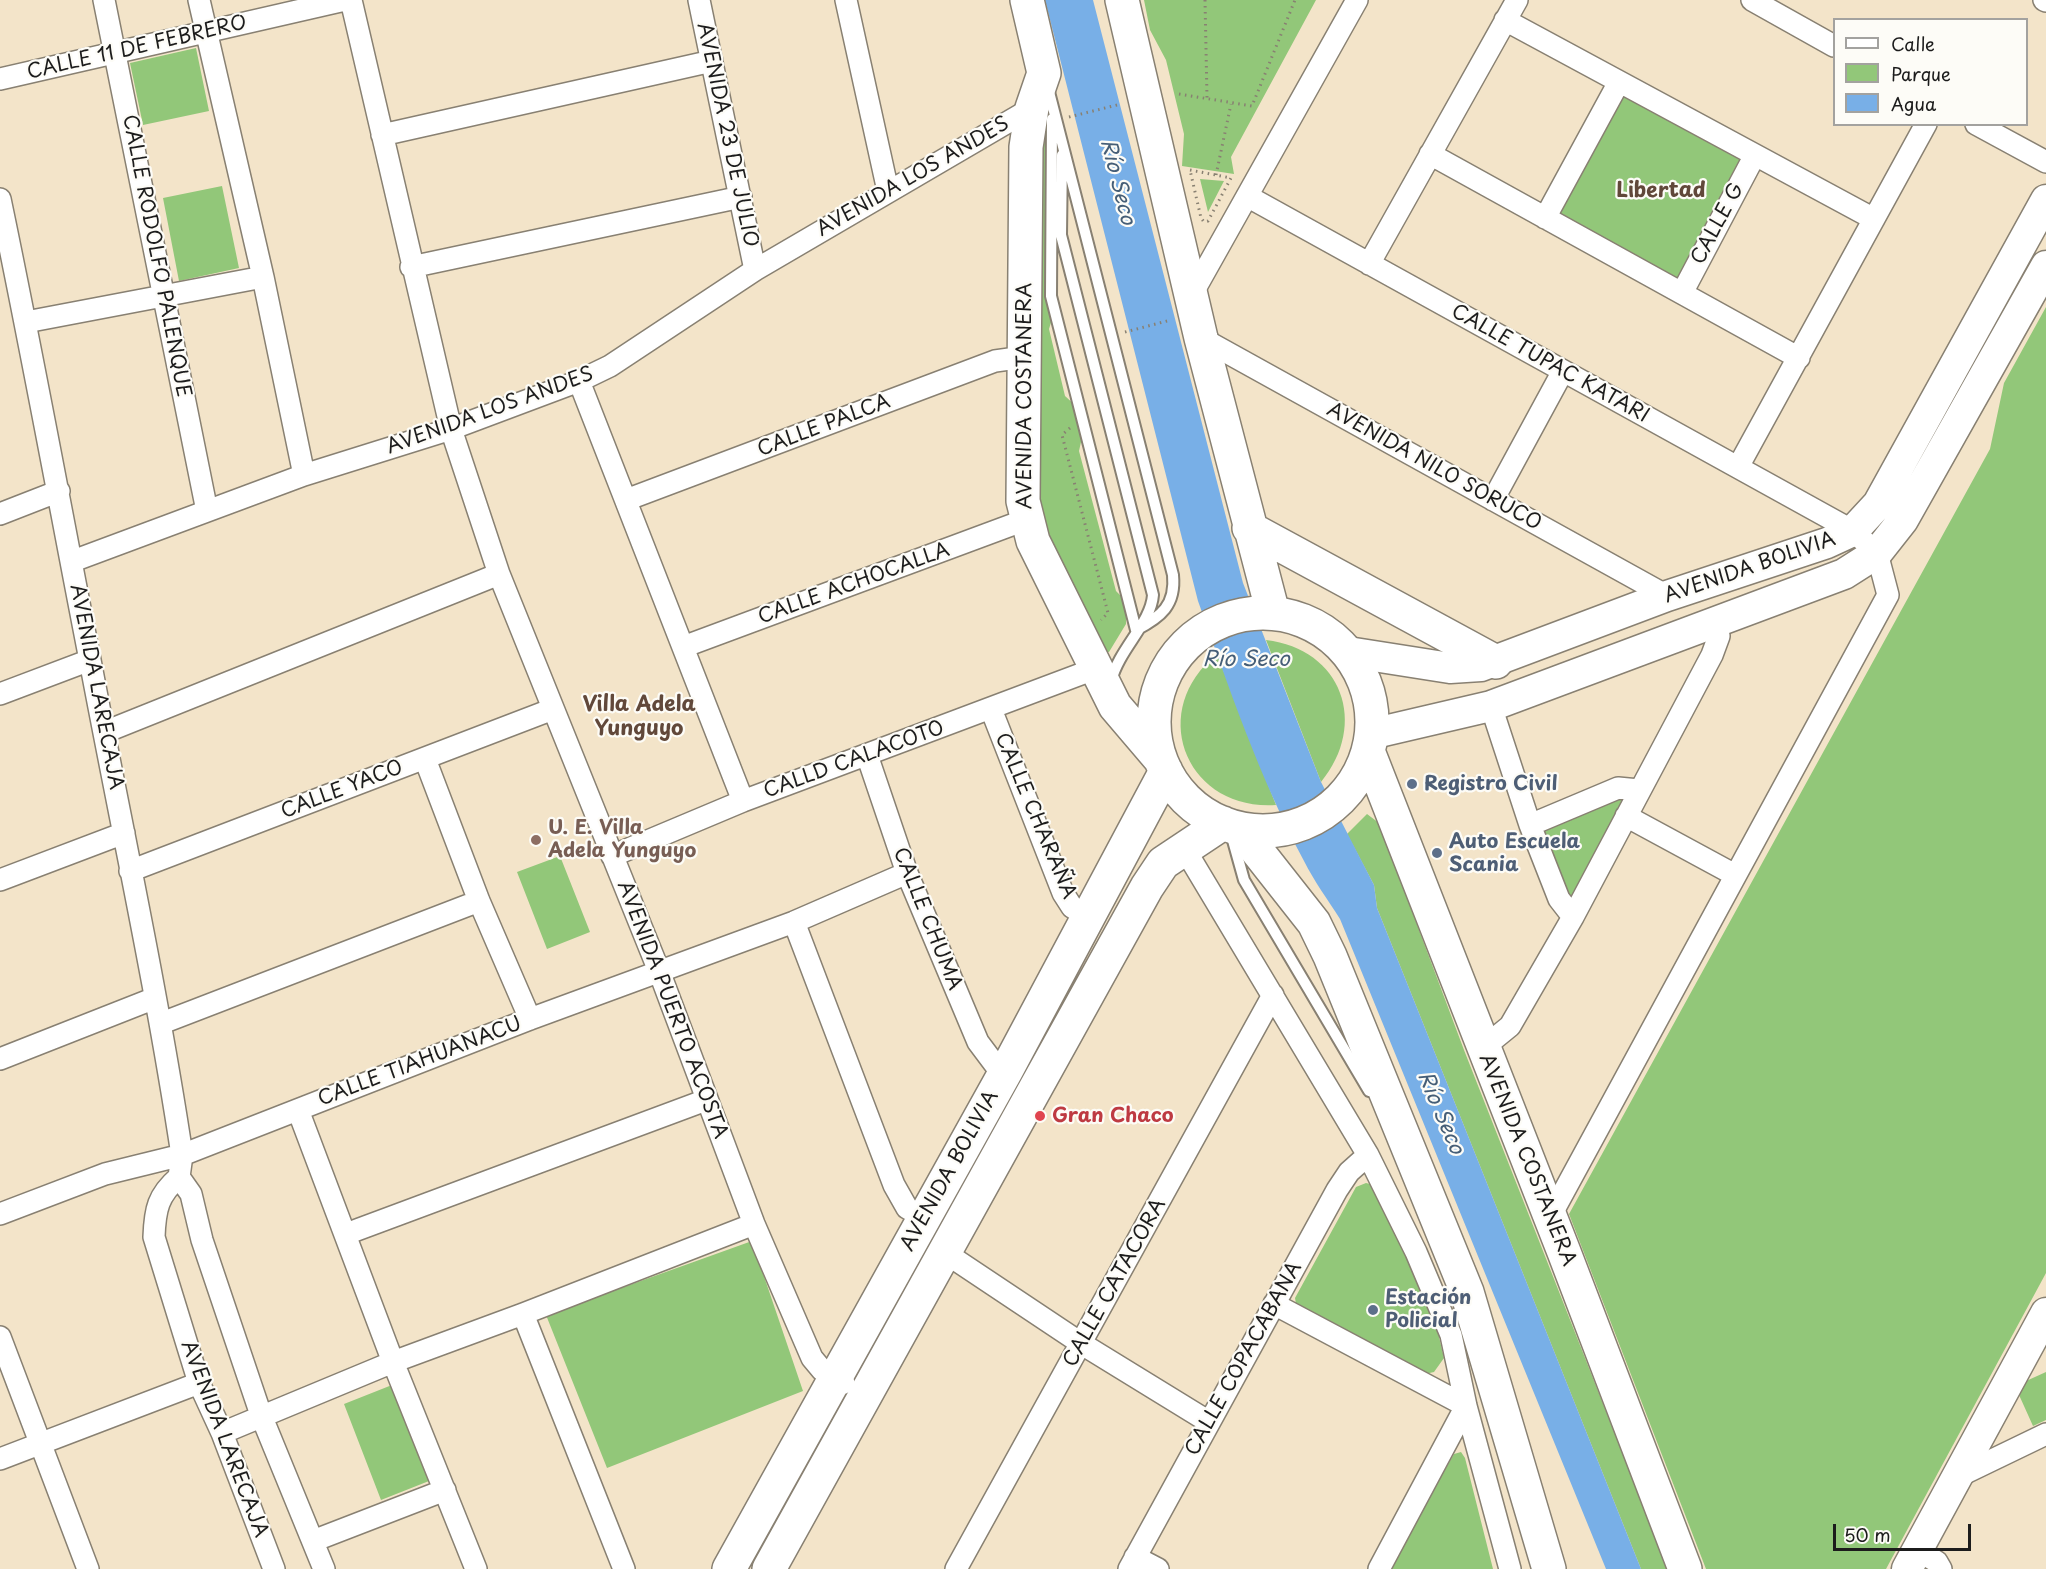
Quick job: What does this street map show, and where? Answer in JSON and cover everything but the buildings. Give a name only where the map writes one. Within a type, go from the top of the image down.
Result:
[{"type":"main road","name":"AVENIDA COSTANERA","points":[[1027,0],[1043,94],[1026,147],[1023,501],[1026,520],[1033,541],[1115,706],[1192,804],[1237,827]]},
{"type":"main road","points":[[1122,0],[1190,318],[1249,528],[1263,613]]},
{"type":"main road","points":[[1249,528],[1496,662]]},
{"type":"main road","points":[[1163,766],[1155,724],[1160,688],[1167,671],[1189,642],[1219,622],[1263,613],[1290,616],[1314,625],[1348,652]]},
{"type":"main road","name":"AVENIDA COSTANERA","points":[[1348,652],[1367,691],[1372,716],[1367,751],[1685,1569]]},
{"type":"main road","points":[[1237,827],[1294,826],[1319,815],[1340,798],[1367,751]]},
{"type":"main road","name":"AVENIDA BOLIVIA","points":[[729,1569],[1006,1071],[1088,917],[1163,766]]},
{"type":"main road","points":[[1237,827],[1321,935],[1467,1292],[1549,1569]]},
{"type":"main road","name":"AVENIDA BOLIVIA","points":[[769,1569],[1163,863],[1184,848],[1237,827]]},
{"type":"street","name":"CALLE RODOLFO PALENQUE","points":[[104,0],[207,511]]},
{"type":"street","points":[[199,0],[263,277],[304,475]]},
{"type":"street","name":"CALLE 11 DE FEBRERO","points":[[0,79],[345,0]]},
{"type":"street","name":"AVENIDA PUERTO ACOSTA","points":[[351,0],[411,267],[451,429],[500,574],[659,971],[754,1224],[812,1358],[822,1370],[835,1379],[866,1395]]},
{"type":"street","name":"AVENIDA 23 DE JULIO","points":[[699,0],[755,270]]},
{"type":"street","points":[[846,0],[888,191]]},
{"type":"street","points":[[1190,318],[1247,196],[1357,0]]},
{"type":"street","points":[[1369,264],[1517,0]]},
{"type":"street","points":[[1753,0],[1833,45]]},
{"type":"street","points":[[1505,21],[1874,219]]},
{"type":"street","points":[[382,135],[712,61]]},
{"type":"street","points":[[1545,218],[1619,82]]},
{"type":"street","name":"AVENIDA LOS ANDES","points":[[73,561],[304,475],[451,429],[579,381],[610,366],[755,270],[888,191],[1043,94]]},
{"type":"street","points":[[1738,467],[1925,126]]},
{"type":"street","points":[[1980,126],[2046,162]]},
{"type":"street","points":[[1430,154],[1799,358]]},
{"type":"street","name":"CALLE G","points":[[1682,293],[1755,155]]},
{"type":"street","name":"CALLE TUPAC KATARI","points":[[1247,196],[1853,531],[1877,553]]},
{"type":"street","points":[[411,267],[741,197]]},
{"type":"street","name":"AVENIDA LARECAJA","points":[[0,199],[73,561],[124,833],[129,871],[162,1023],[182,1155],[179,1176],[164,1190],[155,1216],[154,1237],[199,1383],[222,1433],[274,1569]]},
{"type":"street","name":"AVENIDA BOLIVIA","points":[[1348,652],[1450,668],[1496,662],[1667,596],[1827,543],[1853,531],[1878,504],[2046,200]]},
{"type":"street","name":"AVENIDA BOLIVIA","points":[[1367,751],[1844,574],[1877,553],[1904,520],[2046,266]]},
{"type":"street","points":[[26,321],[263,277]]},
{"type":"street","name":"AVENIDA NILO SORUCO","points":[[1190,318],[1493,500],[1667,596]]},
{"type":"street","name":"CALLE PALCA","points":[[626,500],[995,361],[1024,357]]},
{"type":"street","points":[[1493,500],[1563,371]]},
{"type":"street","points":[[579,381],[743,801]]},
{"type":"street","points":[[0,514],[59,491]]},
{"type":"street","name":"CALLE ACHOCALLA","points":[[683,647],[1026,520]]},
{"type":"street","points":[[1550,1217],[1888,595],[1877,553]]},
{"type":"street","points":[[105,732],[500,574]]},
{"type":"street","points":[[1483,1048],[1510,1026],[1573,917],[1712,655],[1719,636],[1715,621]]},
{"type":"street","points":[[0,694],[90,660]]},
{"type":"street","name":"CALLD CALACOTO","points":[[612,856],[743,801],[991,709],[1103,681]]},
{"type":"street","points":[[1491,706],[1530,825],[1559,898],[1573,917]]},
{"type":"street","name":"CALLE YACO","points":[[129,871],[553,709]]},
{"type":"street","name":"CALLE CHARAÑA","points":[[991,709],[1063,893],[1072,907],[1088,917]]},
{"type":"street","name":"CALLE CHUMA","points":[[867,755],[907,873],[978,1042],[991,1060],[1006,1071]]},
{"type":"street","points":[[425,759],[479,901],[530,1019]]},
{"type":"street","points":[[1530,825],[1618,788],[1639,790]]},
{"type":"street","points":[[1626,816],[1735,875]]},
{"type":"street","points":[[0,880],[124,833]]},
{"type":"street","points":[[1184,848],[1368,1155],[1416,1252],[1450,1335],[1466,1406],[1510,1569]]},
{"type":"street","name":"CALLE TIAHUANACU","points":[[2,1209],[105,1174],[182,1155],[530,1019],[794,922],[907,873]]},
{"type":"street","points":[[162,1023],[479,901]]},
{"type":"street","points":[[794,922],[894,1185],[908,1208],[924,1218]]},
{"type":"street","name":"CALLE CATACORA","points":[[956,1569],[1273,995]]},
{"type":"street","points":[[0,1059],[155,998]]},
{"type":"street","points":[[346,1234],[706,1100]]},
{"type":"street","points":[[298,1110],[393,1362],[476,1569]]},
{"type":"street","name":"CALLE COPACABANA","points":[[1132,1563],[1337,1190],[1349,1172],[1368,1155]]},
{"type":"street","points":[[179,1176],[192,1194],[202,1240],[261,1415],[324,1569]]},
{"type":"street","points":[[222,1433],[393,1362],[524,1314],[754,1224]]},
{"type":"street","points":[[944,1252],[1082,1344],[1209,1422]]},
{"type":"street","points":[[1274,1304],[1466,1406]]},
{"type":"street","points":[[1941,1569],[1937,1563],[1912,1560],[2046,1313]]},
{"type":"street","points":[[524,1314],[624,1569]]},
{"type":"street","points":[[0,1337],[88,1569]]},
{"type":"street","points":[[0,1458],[199,1383]]},
{"type":"street","points":[[1378,1569],[1466,1406]]},
{"type":"street","points":[[1957,1477],[2046,1434]]},
{"type":"street","points":[[313,1540],[445,1490]]},
{"type":"street","points":[[1132,1563],[1158,1569]]},
{"type":"lane","points":[[1043,94],[1062,140],[1173,575],[1172,599],[1165,611],[1136,630]]},
{"type":"lane","points":[[1043,94],[1051,296],[1136,630]]},
{"type":"lane","points":[[1062,140],[1061,235],[1153,596],[1149,614],[1103,681]]},
{"type":"lane","points":[[1237,827],[1244,880],[1376,1102]]},
{"type":"lane","points":[[1382,1113],[1418,1174]]},
{"type":"path","points":[[1205,0],[1207,98]]},
{"type":"path","points":[[1179,94],[1252,106],[1295,0]]},
{"type":"path","points":[[1068,117],[1124,103]]},
{"type":"path","points":[[1216,175],[1231,103]]},
{"type":"path","points":[[1190,171],[1216,175],[1230,178],[1208,221],[1204,222],[1190,171]]},
{"type":"path","points":[[1121,332],[1190,318]]},
{"type":"path","points":[[1071,428],[1062,435],[1108,613],[1099,621]]},
{"type":"green space","points":[[1144,0],[1316,0],[1231,157],[1234,174],[1182,166],[1184,134],[1166,60],[1150,30]]},
{"type":"green space","points":[[196,48],[209,111],[143,125],[130,63]]},
{"type":"green space","points":[[1623,90],[1747,158],[1680,282],[1555,213]]},
{"type":"green space","points":[[1044,135],[1048,137],[1053,316],[1049,329],[1065,396],[1076,406],[1083,433],[1079,451],[1116,591],[1126,601],[1126,624],[1109,652],[1104,652],[1037,511],[1039,137]]},
{"type":"green space","points":[[1200,179],[1224,181],[1208,212]]},
{"type":"green space","points":[[222,186],[239,268],[179,281],[163,198]]},
{"type":"green space","points":[[2046,307],[2046,1273],[1886,1569],[1706,1569],[1569,1214],[1990,449],[2004,383]]},
{"type":"green space","points":[[1266,640],[1292,646],[1313,658],[1329,674],[1340,693],[1345,714],[1343,737],[1336,760],[1321,782]]},
{"type":"green space","points":[[1217,654],[1276,805],[1245,803],[1219,792],[1199,775],[1186,753],[1181,728],[1184,702],[1195,677]]},
{"type":"green space","points":[[1625,796],[1570,901],[1541,826]]},
{"type":"green space","points":[[1367,814],[1379,823],[1464,1050],[1668,1569],[1641,1569],[1377,908],[1374,885],[1347,834]]},
{"type":"green space","points":[[560,856],[590,932],[547,949],[517,872]]},
{"type":"green space","points":[[1366,1183],[1374,1185],[1436,1324],[1444,1358],[1434,1372],[1425,1374],[1296,1304],[1295,1298],[1356,1187]]},
{"type":"green space","points":[[752,1241],[803,1391],[607,1468],[546,1315]]},
{"type":"green space","points":[[2046,1372],[2046,1420],[2033,1426],[2015,1386]]},
{"type":"green space","points":[[392,1385],[429,1481],[381,1500],[344,1404]]},
{"type":"green space","points":[[1461,1452],[1465,1458],[1493,1569],[1388,1569],[1454,1454]]},
{"type":"water","name":"Río Seco","points":[[1045,0],[1093,0],[1243,583],[1321,782],[1374,885],[1377,908],[1641,1569],[1606,1569],[1340,919],[1312,876],[1259,766],[1198,601]]},
{"type":"place","name":"Registro Civil","points":[[1412,784]]},
{"type":"place","name":"U. E. Villa Adela Yunguyo","points":[[536,840]]},
{"type":"place","name":"Auto Escuela Scania","points":[[1437,853]]},
{"type":"place","name":"Gran Chaco","points":[[1040,1116]]},
{"type":"place","name":"Estación Policial","points":[[1373,1310]]},
{"type":"district","name":"Libertad","points":[[1661,191]]},
{"type":"district","name":"Villa Adela Yunguyo","points":[[639,717]]}]
